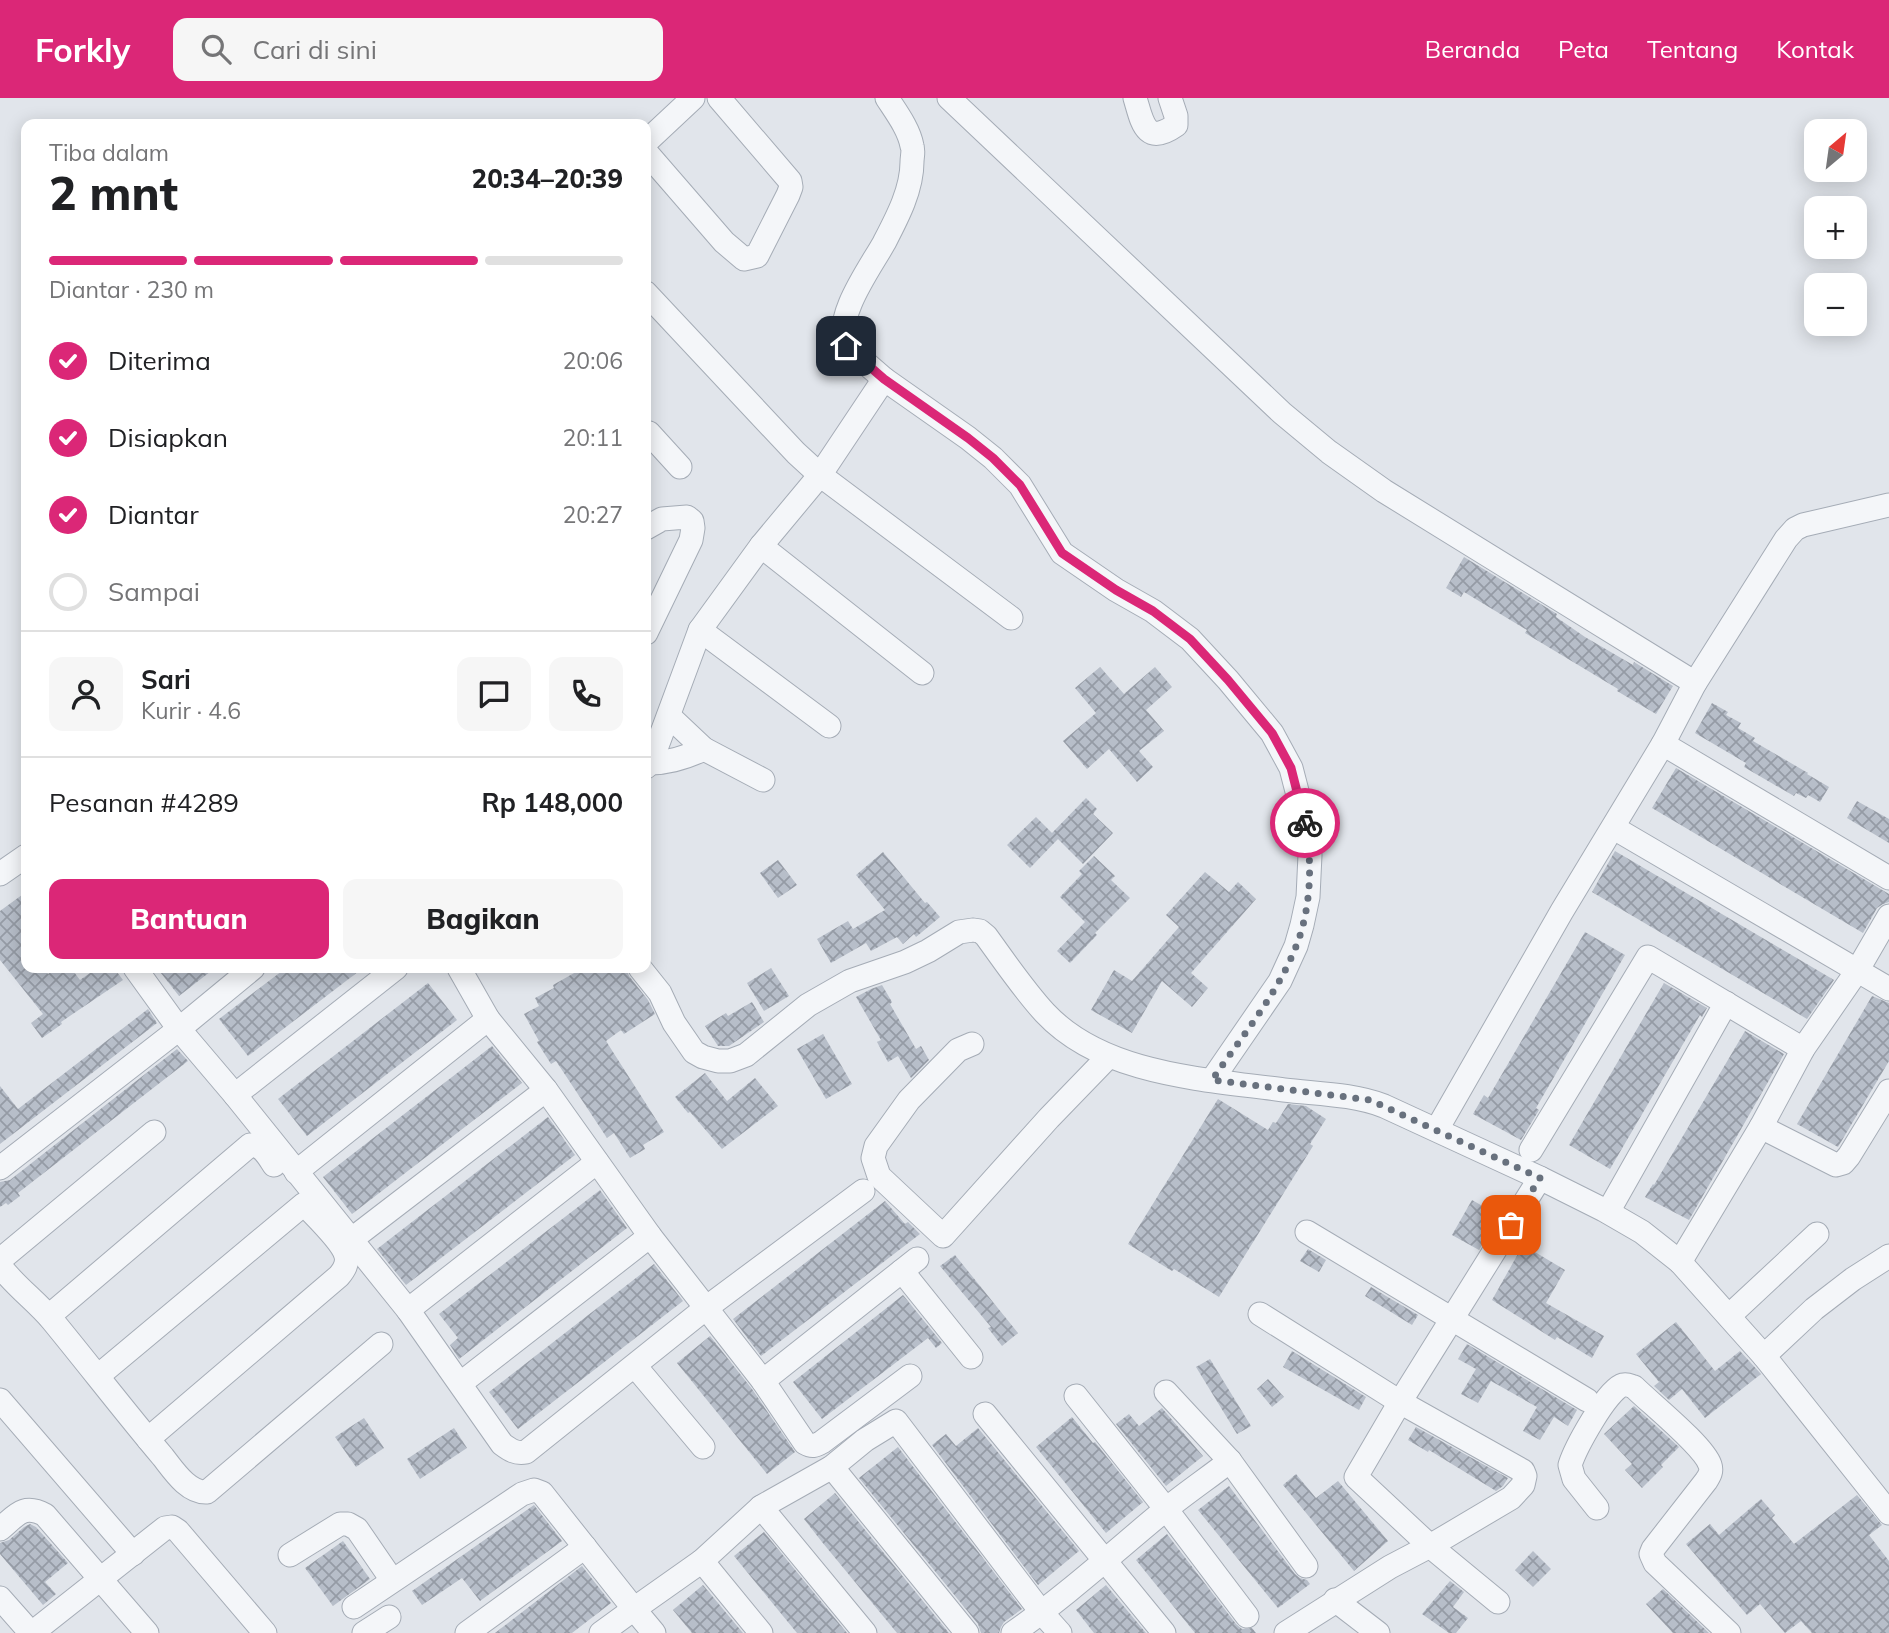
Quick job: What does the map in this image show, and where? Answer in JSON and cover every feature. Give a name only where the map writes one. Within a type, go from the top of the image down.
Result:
[{"type":"street","points":[[651,137],[693,98]]},
{"type":"street","points":[[651,158],[724,242],[744,259],[757,257],[791,187],[789,181],[719,98]]},
{"type":"street","points":[[887,98],[913,146],[911,176],[904,200],[885,241],[848,310],[843,328],[846,346],[884,379],[993,458],[1020,485],[1062,553],[1116,590],[1153,611],[1190,639],[1260,717],[1291,768],[1306,826],[1310,855],[1308,897],[1302,925],[1280,981],[1212,1080]]},
{"type":"street","points":[[948,98],[1282,413],[1329,452],[1384,491],[1695,683]]},
{"type":"street","points":[[1135,98],[1143,126],[1154,133],[1167,131],[1176,125],[1170,98]]},
{"type":"street","points":[[651,298],[796,453],[820,475],[1011,618]]},
{"type":"street","points":[[651,758],[700,630],[761,546],[820,475],[884,379]]},
{"type":"street","points":[[651,437],[680,467]]},
{"type":"street","points":[[1440,1124],[1562,911],[1663,744],[1695,683],[1791,533],[1804,525],[1889,505]]},
{"type":"street","points":[[651,525],[662,519],[687,517],[692,521],[693,528],[691,540],[651,623]]},
{"type":"street","points":[[761,546],[922,673]]},
{"type":"street","points":[[700,630],[829,726]]},
{"type":"street","points":[[669,716],[705,748],[763,780]]},
{"type":"street","points":[[1663,744],[1889,877]]},
{"type":"street","points":[[651,765],[688,756],[705,748]]},
{"type":"street","points":[[1614,828],[1889,989]]},
{"type":"street","points":[[0,874],[21,862]]},
{"type":"street","points":[[1680,1262],[1761,1127],[1802,1049],[1857,971],[1889,916]]},
{"type":"street","points":[[644,973],[660,993],[674,1023],[694,1052],[718,1062],[730,1061],[746,1055],[808,1005],[850,981],[905,962],[959,932],[981,931],[1046,1014],[1079,1040],[1108,1056],[1134,1066],[1212,1080],[1370,1100],[1540,1178],[1632,1226],[1680,1262],[1730,1316],[1889,1513]]},
{"type":"street","points":[[1531,1150],[1648,957],[1802,1049]]},
{"type":"street","points":[[139,973],[179,1029],[408,1310],[502,1444],[509,1450],[526,1452],[706,1308],[863,1191]]},
{"type":"street","points":[[0,1168],[247,973]]},
{"type":"street","points":[[235,1095],[390,973]]},
{"type":"street","points":[[463,973],[488,1019],[546,1090],[650,1236],[763,1381],[805,1443],[815,1446],[910,1376]]},
{"type":"street","points":[[1613,1203],[1726,1003]]},
{"type":"street","points":[[296,1172],[488,1019]]},
{"type":"street","points":[[972,1044],[958,1050],[909,1100],[876,1146],[873,1158],[879,1176],[943,1236],[1108,1056]]},
{"type":"street","points":[[352,1239],[546,1090]]},
{"type":"street","points":[[1761,1127],[1836,1166],[1849,1156],[1889,1091]]},
{"type":"street","points":[[0,1260],[154,1132]]},
{"type":"street","points":[[49,1316],[250,1145],[257,1145],[262,1149],[304,1204],[339,1243],[346,1254],[344,1270],[148,1438]]},
{"type":"street","points":[[408,1310],[597,1162]]},
{"type":"street","points":[[1498,1602],[1430,1546],[1356,1477],[1540,1178]]},
{"type":"street","points":[[98,1376],[304,1204]]},
{"type":"street","points":[[1307,1232],[1587,1400]]},
{"type":"street","points":[[1730,1316],[1817,1234]]},
{"type":"street","points":[[461,1383],[650,1236]]},
{"type":"street","points":[[1764,1356],[1814,1309],[1889,1256]]},
{"type":"street","points":[[763,1381],[910,1265],[971,1357]]},
{"type":"street","points":[[0,1266],[49,1316],[191,1488],[200,1492],[207,1492],[381,1344]]},
{"type":"street","points":[[1260,1314],[1400,1402],[1523,1471],[1525,1476],[1523,1485],[1511,1498],[1390,1567],[1286,1633]]},
{"type":"street","points":[[635,1366],[702,1447]]},
{"type":"street","points":[[1597,1508],[1574,1479],[1570,1465],[1592,1421],[1613,1392],[1626,1384],[1634,1387],[1689,1439],[1710,1466],[1711,1472],[1706,1481],[1651,1554],[1655,1563],[1729,1633]]},
{"type":"street","points":[[1166,1392],[1230,1461],[1306,1566]]},
{"type":"street","points":[[1076,1396],[1247,1616]]},
{"type":"street","points":[[1,1404],[133,1554]]},
{"type":"street","points":[[985,1414],[1164,1633]]},
{"type":"street","points":[[601,1633],[702,1560],[761,1507],[832,1467],[865,1440],[896,1421],[1060,1633]]},
{"type":"street","points":[[1013,1633],[1042,1613],[1166,1509],[1230,1461]]},
{"type":"street","points":[[832,1467],[967,1633]]},
{"type":"street","points":[[354,1607],[522,1494],[534,1490],[542,1493],[654,1633]]},
{"type":"street","points":[[761,1507],[865,1633]]},
{"type":"street","points":[[0,1529],[21,1511],[32,1509],[45,1515],[148,1633]]},
{"type":"street","points":[[290,1555],[340,1524],[348,1524],[357,1530],[392,1580]]},
{"type":"street","points":[[0,1598],[32,1633],[165,1528],[175,1528],[265,1633]]},
{"type":"street","points":[[467,1633],[585,1547]]},
{"type":"street","points":[[702,1560],[761,1633]]},
{"type":"street","points":[[1335,1600],[1378,1633]]},
{"type":"street","points":[[363,1633],[389,1617]]},
{"type":"building","points":[[1464,557],[1557,614],[1556,617],[1585,637],[1673,686],[1656,714],[1464,592],[1461,597],[1446,588]]},
{"type":"building","points":[[1100,667],[1124,694],[1155,667],[1172,687],[1146,710],[1164,731],[1139,751],[1153,767],[1137,782],[1109,749],[1087,769],[1063,741],[1096,713],[1075,688]]},
{"type":"building","points":[[1712,703],[1741,723],[1738,728],[1755,738],[1753,741],[1829,787],[1820,802],[1808,795],[1806,798],[1796,793],[1794,796],[1744,767],[1746,763],[1695,733]]},
{"type":"building","points":[[1676,768],[1889,894],[1889,902],[1877,908],[1863,933],[1652,808]]},
{"type":"building","points":[[1086,798],[1097,809],[1093,814],[1113,833],[1083,864],[1058,839],[1030,868],[1007,845],[1036,817],[1052,833]]},
{"type":"building","points":[[1857,801],[1889,819],[1889,843],[1847,818]]},
{"type":"building","points":[[1615,851],[1834,980],[1807,1019],[1592,892]]},
{"type":"building","points":[[883,852],[940,917],[903,944],[897,937],[871,951],[866,943],[831,963],[817,939],[848,921],[853,929],[885,910],[856,875]]},
{"type":"building","points":[[1094,856],[1115,876],[1111,880],[1130,898],[1070,963],[1057,951],[1085,922],[1060,897],[1082,874],[1079,871]]},
{"type":"building","points":[[778,860],[797,885],[778,898],[760,873]]},
{"type":"building","points":[[1205,872],[1229,892],[1238,882],[1256,899],[1191,973],[1208,988],[1192,1007],[1162,981],[1132,1033],[1091,1010],[1114,970],[1132,981],[1179,927],[1166,915]]},
{"type":"building","points":[[21,896],[21,973],[75,973],[80,980],[90,973],[118,973],[123,980],[42,1038],[31,1023],[43,1014],[0,960],[0,911]]},
{"type":"building","points":[[1585,932],[1625,955],[1536,1108],[1539,1110],[1521,1140],[1473,1114],[1484,1095],[1488,1098]]},
{"type":"building","points":[[771,968],[789,996],[764,1011],[747,983]]},
{"type":"building","points":[[161,973],[209,973],[179,996]]},
{"type":"building","points":[[279,973],[356,973],[248,1056],[219,1019]]},
{"type":"building","points":[[574,973],[628,973],[655,1014],[624,1034],[621,1030],[606,1041],[664,1132],[643,1145],[645,1149],[630,1158],[614,1133],[607,1138],[556,1061],[551,1064],[524,1014],[539,1006],[535,998],[554,988],[553,985]]},
{"type":"building","points":[[428,983],[457,1020],[307,1136],[278,1099]]},
{"type":"building","points":[[1664,983],[1707,1008],[1702,1017],[1700,1015],[1610,1169],[1569,1145]]},
{"type":"building","points":[[882,985],[916,1049],[921,1046],[929,1060],[911,1078],[898,1056],[888,1062],[877,1042],[881,1040],[856,997]]},
{"type":"building","points":[[1872,996],[1889,1003],[1889,1061],[1838,1147],[1797,1124]]},
{"type":"building","points":[[752,1002],[764,1022],[729,1046],[718,1046],[705,1026]]},
{"type":"building","points":[[148,1009],[157,1023],[0,1144],[0,1086],[18,1109]]},
{"type":"building","points":[[1745,1031],[1784,1054],[1689,1220],[1645,1197]]},
{"type":"building","points":[[823,1034],[852,1084],[826,1099],[797,1049]]},
{"type":"building","points":[[492,1046],[522,1083],[352,1214],[323,1177]]},
{"type":"building","points":[[177,1049],[188,1061],[18,1193],[20,1196],[8,1205],[6,1203],[0,1207],[0,1182],[10,1180]]},
{"type":"building","points":[[705,1073],[727,1101],[755,1078],[778,1106],[722,1149],[675,1097]]},
{"type":"building","points":[[1218,1099],[1268,1130],[1288,1104],[1306,1106],[1326,1119],[1310,1144],[1313,1146],[1219,1297],[1128,1244]]},
{"type":"building","points":[[548,1117],[575,1155],[406,1285],[377,1249]]},
{"type":"building","points":[[600,1190],[627,1228],[459,1359],[450,1345],[458,1338],[439,1314]]},
{"type":"building","points":[[1472,1200],[1500,1216],[1479,1250],[1452,1235]]},
{"type":"building","points":[[885,1201],[905,1224],[908,1222],[920,1234],[761,1356],[733,1319]]},
{"type":"building","points":[[1523,1245],[1565,1270],[1546,1303],[1604,1336],[1592,1358],[1557,1337],[1555,1340],[1492,1300]]},
{"type":"building","points":[[1308,1249],[1326,1260],[1319,1272],[1300,1261]]},
{"type":"building","points":[[955,1255],[1018,1333],[1002,1346],[988,1328],[991,1327],[940,1266]]},
{"type":"building","points":[[654,1264],[683,1301],[518,1429],[489,1392]]},
{"type":"building","points":[[1371,1287],[1418,1315],[1412,1325],[1365,1296]]},
{"type":"building","points":[[903,1295],[942,1343],[936,1348],[928,1338],[822,1419],[793,1382]]},
{"type":"building","points":[[1676,1322],[1715,1371],[1740,1351],[1761,1374],[1705,1418],[1682,1389],[1669,1400],[1654,1386],[1659,1382],[1636,1354]]},
{"type":"building","points":[[710,1336],[752,1389],[795,1452],[767,1474],[677,1363]]},
{"type":"building","points":[[1467,1344],[1577,1410],[1568,1426],[1554,1417],[1540,1440],[1523,1431],[1537,1407],[1491,1381],[1478,1403],[1461,1394],[1476,1369],[1458,1359]]},
{"type":"building","points":[[1292,1351],[1366,1397],[1359,1410],[1283,1367]]},
{"type":"building","points":[[1210,1359],[1251,1426],[1237,1434],[1196,1367]]},
{"type":"building","points":[[1268,1379],[1284,1397],[1272,1407],[1257,1389]]},
{"type":"building","points":[[1634,1406],[1679,1447],[1642,1488],[1625,1470],[1632,1464],[1604,1434]]},
{"type":"building","points":[[1162,1408],[1203,1456],[1166,1486],[1116,1424],[1129,1414],[1139,1426]]},
{"type":"building","points":[[1072,1417],[1143,1502],[1106,1533],[1036,1447]]},
{"type":"building","points":[[364,1418],[384,1448],[356,1467],[335,1437]]},
{"type":"building","points":[[1416,1427],[1508,1478],[1496,1491],[1408,1440]]},
{"type":"building","points":[[454,1428],[467,1448],[420,1479],[407,1459]]},
{"type":"building","points":[[978,1428],[1079,1551],[1038,1585],[932,1445],[946,1434],[956,1446]]},
{"type":"building","points":[[898,1447],[1022,1609],[1004,1622],[999,1633],[981,1633],[978,1624],[859,1478]]},
{"type":"building","points":[[1296,1474],[1316,1498],[1338,1481],[1388,1541],[1354,1571],[1283,1485]]},
{"type":"building","points":[[1229,1486],[1295,1574],[1310,1584],[1278,1608],[1198,1510]]},
{"type":"building","points":[[835,1493],[949,1633],[897,1633],[822,1542],[804,1519]]},
{"type":"building","points":[[1857,1495],[1882,1525],[1869,1535],[1889,1561],[1889,1633],[1812,1633],[1801,1621],[1785,1633],[1760,1604],[1747,1615],[1686,1544],[1710,1524],[1719,1535],[1761,1499],[1775,1515],[1772,1518],[1794,1544]]},
{"type":"building","points":[[534,1505],[562,1541],[480,1601],[462,1578],[422,1605],[412,1591]]},
{"type":"building","points":[[30,1524],[36,1527],[68,1563],[45,1582],[56,1594],[43,1605],[0,1554],[0,1543],[9,1540]]},
{"type":"building","points":[[764,1532],[847,1633],[797,1633],[783,1616],[734,1556]]},
{"type":"building","points":[[1167,1534],[1236,1624],[1242,1629],[1252,1628],[1256,1633],[1195,1633],[1136,1560]]},
{"type":"building","points":[[343,1541],[370,1579],[333,1606],[305,1568]]},
{"type":"building","points":[[1533,1551],[1551,1569],[1533,1587],[1515,1570]]},
{"type":"building","points":[[582,1566],[611,1603],[572,1633],[495,1633]]},
{"type":"building","points":[[1450,1581],[1464,1592],[1453,1607],[1468,1618],[1456,1633],[1449,1633],[1422,1614]]},
{"type":"building","points":[[703,1585],[743,1633],[692,1633],[673,1610]]},
{"type":"building","points":[[1106,1585],[1146,1633],[1094,1633],[1076,1610]]},
{"type":"building","points":[[1663,1589],[1709,1633],[1673,1633],[1646,1604]]},
{"type":"way so far","points":[[1305,823],[1310,855],[1308,897],[1296,946],[1280,981],[1212,1080],[1370,1100],[1540,1178],[1511,1225]]},
{"type":"route","points":[[846,346],[884,379],[993,458],[1020,485],[1062,553],[1116,590],[1153,611],[1190,639],[1272,733],[1291,768],[1305,823]]}]
